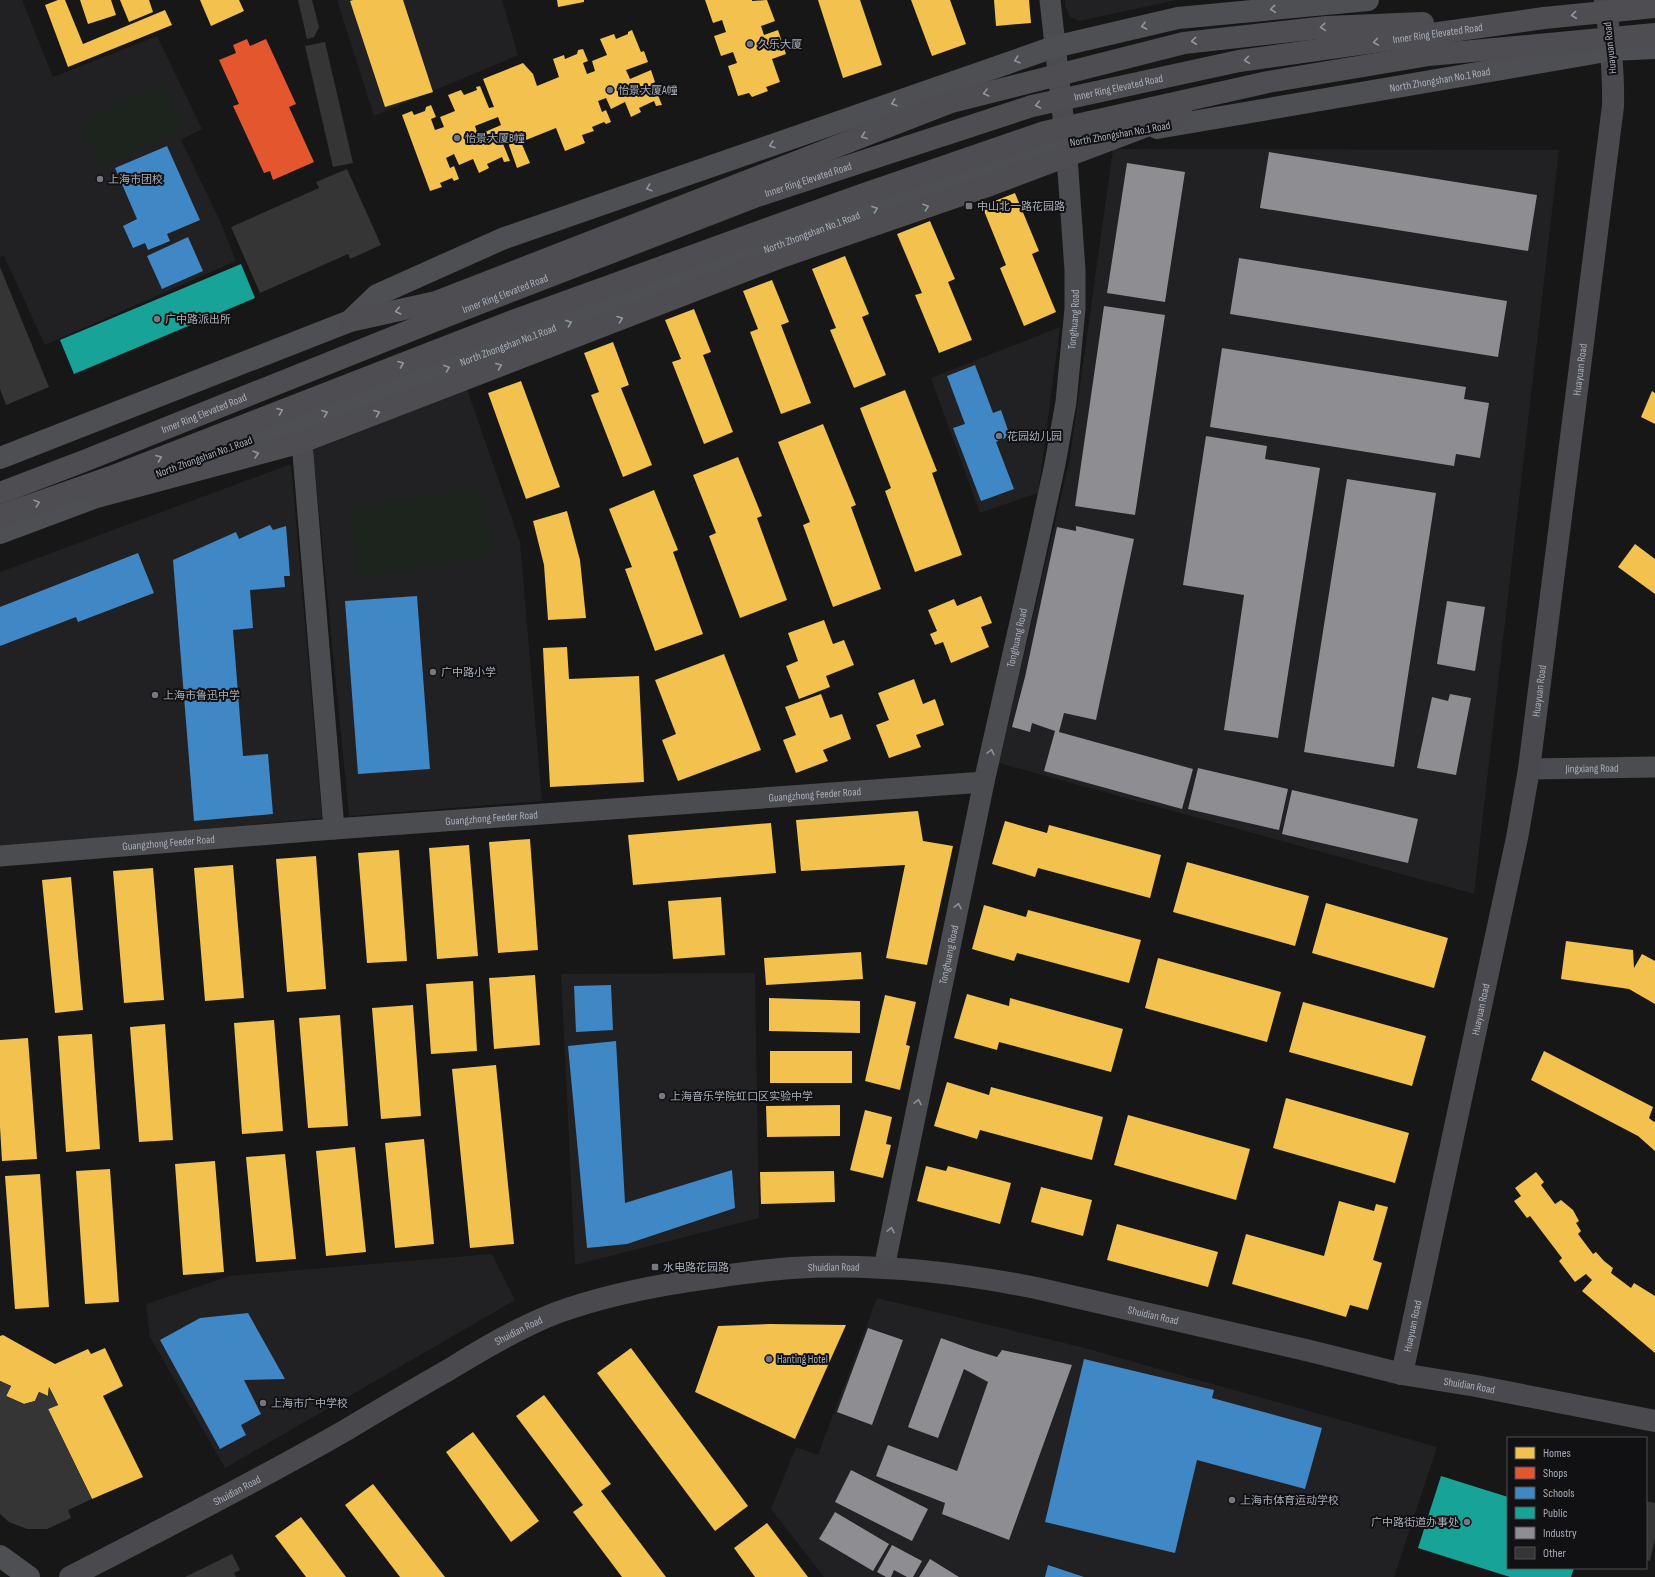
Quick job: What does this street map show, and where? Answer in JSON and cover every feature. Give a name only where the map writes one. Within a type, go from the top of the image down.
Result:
[{"type":"highway","name":"Inner Ring Elevated Road","points":[[0,493],[84,461],[444,317],[757,196],[1032,106],[1239,61],[1544,18],[1655,7]]},
{"type":"highway","points":[[350,321],[436,302],[944,105],[966,98],[1184,43],[1327,27],[1544,18]]},
{"type":"highway","name":"Inner Ring Elevated Road","points":[[0,516],[111,477],[518,319],[868,192],[1045,132],[1268,82],[1429,55],[1655,34]]},
{"type":"highway","points":[[97,497],[302,442],[781,257],[990,185],[1218,99],[1268,82]]},
{"type":"main road","points":[[0,458],[350,321],[377,295],[502,239],[1054,47],[1178,18],[1368,0]]},
{"type":"main road","name":"Huayuan Road","points":[[1402,1374],[1517,838],[1528,769],[1613,106],[1614,77],[1612,50],[1605,0]]},
{"type":"main road","name":"North Zhongshan No.1 Road","points":[[0,533],[951,180],[1066,144],[1612,50],[1655,48]]},
{"type":"main road","name":"Shuidian Road","points":[[70,1577],[266,1475],[518,1329],[552,1315],[627,1293],[694,1280],[791,1268],[884,1268],[966,1275],[1036,1288],[1302,1349],[1402,1374],[1476,1386],[1655,1422]]},
{"type":"main road","points":[[0,1556],[29,1577]]},
{"type":"street","name":"Tonghuang Road","points":[[884,1268],[984,782],[1035,558],[1066,402],[1074,316],[1075,270],[1066,144],[1054,47],[1050,0]]},
{"type":"street","points":[[302,442],[334,829]]},
{"type":"street","name":"Jingxiang Road","points":[[1528,769],[1655,767]]},
{"type":"street","name":"Guangzhong Feeder Road","points":[[0,856],[334,829],[984,782]]},
{"type":"shaded area","name":"上海市团校","points":[[0,0],[22,0],[53,77],[157,36],[202,129],[181,140],[219,219],[236,261],[45,345],[4,256],[0,257]]},
{"type":"shaded area","points":[[337,0],[502,0],[518,55],[374,116]]},
{"type":"shaded area","points":[[1065,0],[1177,0],[1079,21],[1070,17],[1065,6]]},
{"type":"shaded area","points":[[162,83],[183,129],[102,167],[81,122]]},
{"type":"shaded area","points":[[1113,149],[1559,150],[1474,894],[999,763],[1070,458]]},
{"type":"shaded area","name":"花园幼儿园","points":[[1060,327],[1038,493],[980,513],[931,378]]},
{"type":"shaded area","name":"广中路小学","points":[[467,389],[520,542],[542,801],[349,816],[313,450]]},
{"type":"shaded area","name":"上海市鲁迅中学","points":[[291,464],[322,818],[0,848],[0,572]]},
{"type":"shaded area","points":[[481,487],[493,555],[361,578],[349,510]]},
{"type":"shaded area","name":"上海音乐学院虹口区实验中学","points":[[755,973],[759,1218],[575,1265],[561,974]]},
{"type":"shaded area","name":"上海市广中学校","points":[[492,1254],[515,1300],[225,1468],[150,1337],[146,1304],[230,1276]]},
{"type":"shaded area","points":[[877,1298],[1081,1347],[1437,1447],[1394,1577],[824,1577],[771,1509],[796,1447],[818,1455]]},
{"type":"building: Homes","points":[[58,0],[65,0],[83,44],[165,10],[172,25],[68,67],[45,5]]},
{"type":"building: Homes","points":[[80,0],[111,0],[116,15],[88,24]]},
{"type":"building: Homes","points":[[120,0],[149,0],[153,12],[129,22]]},
{"type":"building: Homes","points":[[200,0],[239,0],[244,11],[211,26]]},
{"type":"building: Homes","points":[[403,0],[433,92],[385,107],[350,1]]},
{"type":"building: Homes","points":[[557,0],[584,0],[584,2],[558,7]]},
{"type":"building: Homes","name":"久乐大厦","points":[[705,0],[767,0],[775,21],[761,26],[764,35],[778,30],[786,54],[772,59],[780,82],[766,87],[768,91],[752,97],[749,93],[738,96],[728,66],[737,63],[733,52],[721,56],[714,36],[726,32],[722,20],[713,23]]},
{"type":"building: Homes","points":[[818,0],[860,0],[882,65],[843,78]]},
{"type":"building: Homes","points":[[911,0],[950,0],[966,44],[932,56]]},
{"type":"building: Homes","points":[[994,0],[1029,0],[1031,23],[996,26]]},
{"type":"building: Homes","points":[[632,30],[641,52],[644,51],[648,62],[626,70],[630,79],[651,70],[655,82],[653,83],[662,105],[656,106],[654,101],[639,108],[641,112],[631,117],[625,102],[611,109],[606,98],[598,101],[602,112],[606,110],[611,122],[606,124],[604,122],[592,127],[594,131],[582,135],[585,143],[565,151],[556,128],[521,142],[530,163],[517,168],[506,137],[501,139],[510,161],[504,162],[502,157],[487,164],[489,168],[479,173],[473,159],[459,165],[454,154],[446,158],[450,168],[454,166],[459,179],[454,181],[452,178],[440,183],[442,187],[430,191],[402,115],[412,111],[414,115],[425,111],[426,107],[431,105],[436,117],[431,119],[435,130],[444,127],[440,117],[455,111],[448,95],[461,90],[464,95],[477,90],[476,87],[480,86],[489,108],[494,107],[483,79],[523,63],[533,74],[537,86],[559,77],[553,59],[564,55],[565,59],[577,54],[578,50],[583,49],[588,61],[583,63],[587,74],[595,71],[592,61],[607,55],[600,39],[614,34],[616,39],[628,34],[628,32]],"holes":[[[498,117],[501,125],[478,135],[475,126]]]},
{"type":"building: Homes","points":[[1015,193],[1039,251],[1032,254],[1056,312],[1024,326],[1000,268],[1006,265],[982,206]]},
{"type":"building: Homes","points":[[930,221],[955,279],[948,282],[972,340],[939,353],[915,295],[922,293],[897,234]]},
{"type":"building: Homes","points":[[845,256],[869,314],[862,317],[886,375],[854,388],[830,330],[836,328],[812,269]]},
{"type":"building: Homes","points":[[772,280],[789,322],[781,325],[811,403],[781,414],[750,332],[758,329],[743,291]]},
{"type":"building: Homes","points":[[694,309],[711,352],[703,355],[733,432],[704,444],[672,362],[681,359],[665,320]]},
{"type":"building: Homes","points":[[613,342],[629,385],[621,388],[652,465],[623,477],[591,395],[599,392],[584,353]]},
{"type":"building: Homes","points":[[521,381],[560,487],[526,499],[488,393]]},
{"type":"building: Homes","points":[[905,390],[937,471],[932,473],[962,555],[915,572],[885,491],[891,488],[860,408]]},
{"type":"building: Homes","points":[[1652,391],[1655,393],[1655,424],[1641,417]]},
{"type":"building: Homes","points":[[823,424],[856,505],[851,507],[881,589],[833,607],[803,525],[810,522],[778,442]]},
{"type":"building: Homes","points":[[738,457],[762,516],[757,518],[787,600],[740,618],[709,536],[716,533],[693,475]]},
{"type":"building: Homes","points":[[654,490],[678,550],[673,552],[703,634],[655,651],[625,569],[632,567],[609,509]]},
{"type":"building: Homes","points":[[567,511],[580,560],[586,618],[548,620],[544,565],[533,521]]},
{"type":"building: Homes","points":[[1635,544],[1655,559],[1655,594],[1618,567]]},
{"type":"building: Homes","points":[[981,596],[992,623],[981,627],[989,647],[951,663],[943,642],[935,645],[930,634],[937,631],[928,610],[954,599],[957,606]]},
{"type":"building: Homes","points":[[824,620],[833,644],[844,640],[854,665],[826,676],[830,687],[799,699],[786,666],[798,661],[788,633]]},
{"type":"building: Homes","points":[[567,647],[569,679],[639,676],[644,782],[550,787],[543,648]]},
{"type":"building: Homes","points":[[724,654],[761,750],[678,781],[662,740],[676,734],[655,680]]},
{"type":"building: Homes","points":[[914,679],[923,704],[935,699],[944,725],[916,735],[921,747],[889,758],[876,725],[889,720],[878,693]]},
{"type":"building: Homes","points":[[821,694],[830,718],[842,714],[851,739],[823,750],[828,761],[796,773],[783,740],[796,735],[785,707]]},
{"type":"building: Homes","points":[[918,811],[923,841],[953,846],[927,965],[886,958],[905,865],[801,871],[796,820]]},
{"type":"building: Homes","points":[[1005,821],[1047,833],[1049,825],[1161,855],[1150,898],[1038,868],[1035,877],[992,864]]},
{"type":"building: Homes","points":[[771,823],[776,873],[633,885],[628,835]]},
{"type":"building: Homes","points":[[530,839],[538,950],[498,953],[489,842]]},
{"type":"building: Homes","points":[[469,845],[478,956],[437,959],[429,848]]},
{"type":"building: Homes","points":[[399,850],[407,961],[367,963],[358,853]]},
{"type":"building: Homes","points":[[316,856],[326,989],[287,992],[276,859]]},
{"type":"building: Homes","points":[[1187,862],[1309,896],[1295,946],[1173,912]]},
{"type":"building: Homes","points":[[233,865],[244,998],[205,1001],[194,868]]},
{"type":"building: Homes","points":[[153,868],[164,1000],[124,1003],[113,871]]},
{"type":"building: Homes","points":[[71,877],[83,1010],[55,1013],[42,880]]},
{"type":"building: Homes","points":[[721,897],[725,955],[673,959],[668,901]]},
{"type":"building: Homes","points":[[1326,903],[1448,938],[1434,988],[1312,953]]},
{"type":"building: Homes","points":[[984,905],[1026,917],[1028,910],[1141,940],[1129,983],[1017,953],[1014,961],[972,949]]},
{"type":"building: Homes","points":[[1566,941],[1633,950],[1634,968],[1642,954],[1655,961],[1655,1004],[1629,989],[1561,979]]},
{"type":"building: Homes","points":[[861,952],[863,979],[766,985],[764,958]]},
{"type":"building: Homes","points":[[1158,958],[1281,992],[1267,1042],[1145,1008]]},
{"type":"building: Homes","points":[[535,975],[540,1045],[494,1049],[489,978]]},
{"type":"building: Homes","points":[[473,981],[477,1051],[431,1054],[426,984]]},
{"type":"building: Homes","points":[[967,994],[1009,1006],[1010,998],[1123,1029],[1111,1072],[999,1042],[997,1050],[954,1038]]},
{"type":"building: Homes","points":[[885,995],[916,1002],[906,1045],[910,1046],[900,1090],[865,1081]]},
{"type":"building: Homes","points":[[769,998],[860,1001],[860,1033],[769,1031]]},
{"type":"building: Homes","points":[[1303,1002],[1426,1036],[1412,1086],[1289,1052]]},
{"type":"building: Homes","points":[[413,1005],[421,1116],[381,1119],[372,1008]]},
{"type":"building: Homes","points":[[340,1015],[348,1126],[308,1128],[299,1018]]},
{"type":"building: Homes","points":[[274,1020],[283,1131],[242,1134],[234,1023]]},
{"type":"building: Homes","points":[[165,1024],[173,1140],[139,1142],[130,1027]]},
{"type":"building: Homes","points":[[92,1034],[100,1149],[66,1152],[58,1036]]},
{"type":"building: Homes","points":[[28,1038],[37,1159],[2,1161],[0,1127],[0,1040]]},
{"type":"building: Homes","points":[[770,1051],[852,1051],[852,1083],[770,1083]]},
{"type":"building: Homes","points":[[1544,1051],[1653,1107],[1649,1118],[1654,1122],[1655,1121],[1655,1151],[1638,1136],[1531,1080]]},
{"type":"building: Homes","points":[[496,1065],[514,1244],[470,1248],[452,1069]]},
{"type":"building: Homes","points":[[947,1082],[989,1095],[991,1087],[1103,1117],[1092,1160],[980,1130],[977,1139],[934,1126]]},
{"type":"building: Homes","points":[[1286,1098],[1409,1133],[1395,1183],[1273,1148]]},
{"type":"building: Homes","points":[[840,1105],[840,1136],[767,1137],[766,1106]]},
{"type":"building: Homes","points":[[865,1110],[892,1117],[886,1144],[891,1145],[883,1178],[850,1170]]},
{"type":"building: Homes","points":[[1128,1115],[1250,1149],[1236,1200],[1114,1165]]},
{"type":"building: Homes","points":[[424,1139],[434,1244],[395,1248],[385,1143]]},
{"type":"building: Homes","points":[[355,1147],[366,1252],[326,1256],[316,1151]]},
{"type":"building: Homes","points":[[285,1154],[296,1259],[256,1262],[246,1157]]},
{"type":"building: Homes","points":[[215,1161],[224,1272],[183,1275],[175,1164]]},
{"type":"building: Homes","points":[[926,1166],[946,1171],[948,1166],[1011,1183],[1000,1224],[917,1201]]},
{"type":"building: Homes","points":[[110,1169],[119,1302],[85,1304],[76,1171]]},
{"type":"building: Homes","points":[[834,1171],[835,1202],[761,1204],[760,1172]]},
{"type":"building: Homes","points":[[1536,1172],[1544,1182],[1541,1185],[1555,1204],[1561,1200],[1573,1210],[1579,1221],[1576,1223],[1581,1231],[1578,1234],[1593,1254],[1596,1252],[1613,1268],[1611,1273],[1631,1288],[1634,1283],[1655,1296],[1655,1353],[1582,1291],[1592,1280],[1586,1274],[1575,1282],[1559,1261],[1562,1258],[1530,1216],[1527,1218],[1514,1201],[1521,1196],[1515,1188]]},
{"type":"building: Homes","points":[[40,1174],[49,1307],[15,1309],[5,1176]]},
{"type":"building: Homes","points":[[1041,1187],[1092,1200],[1083,1236],[1031,1222]]},
{"type":"building: Homes","points":[[1339,1201],[1374,1211],[1376,1204],[1388,1207],[1373,1260],[1382,1263],[1368,1310],[1350,1305],[1346,1317],[1232,1284],[1246,1234],[1324,1256]]},
{"type":"building: Homes","points":[[1117,1224],[1218,1252],[1208,1287],[1107,1260]]},
{"type":"building: Homes","name":"Hanting Hotel","points":[[770,1324],[846,1325],[795,1439],[695,1392],[718,1326]]},
{"type":"building: Homes","points":[[3,1335],[55,1364],[88,1349],[91,1354],[105,1348],[123,1386],[103,1396],[143,1477],[92,1499],[48,1409],[58,1405],[49,1387],[48,1396],[39,1392],[35,1401],[24,1404],[6,1396],[11,1386],[0,1381],[0,1336]]},
{"type":"building: Homes","points":[[631,1348],[748,1506],[715,1531],[597,1373]]},
{"type":"building: Homes","points":[[544,1395],[611,1484],[601,1491],[666,1577],[622,1577],[573,1512],[583,1505],[516,1416]]},
{"type":"building: Homes","points":[[473,1432],[539,1521],[511,1542],[446,1452]]},
{"type":"building: Homes","points":[[373,1484],[445,1577],[400,1577],[345,1505]]},
{"type":"building: Homes","points":[[301,1517],[346,1577],[306,1577],[275,1536]]},
{"type":"building: Homes","points":[[767,1523],[808,1577],[755,1577],[734,1548]]},
{"type":"building: Shops","points":[[247,39],[250,46],[266,39],[296,104],[289,107],[314,162],[273,180],[270,171],[264,173],[233,106],[239,104],[219,60],[236,53],[233,45]]},
{"type":"building: Schools","points":[[167,146],[200,220],[167,234],[170,241],[148,250],[145,243],[133,248],[123,226],[137,219],[115,168]]},
{"type":"building: Schools","points":[[188,237],[203,271],[162,289],[147,256]]},
{"type":"building: Schools","points":[[975,365],[993,413],[1001,410],[1010,436],[996,442],[1014,489],[981,501],[953,428],[965,424],[947,376]]},
{"type":"building: Schools","points":[[270,525],[273,530],[286,526],[290,576],[284,576],[285,587],[250,590],[253,628],[233,630],[243,756],[268,754],[273,814],[194,821],[173,560],[236,532],[239,539]]},
{"type":"building: Schools","points":[[138,553],[154,593],[78,622],[76,617],[0,646],[0,607]]},
{"type":"building: Schools","points":[[417,596],[430,769],[358,774],[345,601]]},
{"type":"building: Schools","points":[[611,985],[613,1030],[576,1032],[574,986]]},
{"type":"building: Schools","points":[[616,1041],[625,1203],[732,1170],[735,1208],[627,1244],[587,1248],[568,1046]]},
{"type":"building: Schools","points":[[248,1313],[285,1379],[244,1380],[261,1414],[241,1425],[246,1435],[220,1449],[160,1340],[200,1318]]},
{"type":"building: Schools","points":[[1084,1359],[1214,1390],[1212,1398],[1322,1428],[1305,1489],[1197,1460],[1175,1553],[1045,1522]]},
{"type":"building: Schools","points":[[1048,1565],[1084,1577],[1045,1577]]},
{"type":"building: Public","name":"广中路派出所","points":[[241,264],[255,298],[74,374],[60,340]]},
{"type":"building: Public","name":"广中路街道办事处","points":[[1441,1476],[1507,1497],[1507,1569],[1574,1569],[1571,1577],[1510,1577],[1418,1548]]},
{"type":"building: Industry","points":[[1269,152],[1537,195],[1528,251],[1260,208]]},
{"type":"building: Industry","points":[[1127,163],[1185,172],[1165,302],[1107,293]]},
{"type":"building: Industry","points":[[1239,258],[1507,301],[1498,357],[1230,314]]},
{"type":"building: Industry","points":[[1104,306],[1165,315],[1135,515],[1075,506]]},
{"type":"building: Industry","points":[[1222,348],[1466,387],[1464,399],[1489,403],[1480,458],[1456,454],[1454,466],[1210,427]]},
{"type":"building: Industry","points":[[1206,436],[1267,446],[1265,459],[1320,468],[1278,738],[1224,730],[1244,595],[1183,585]]},
{"type":"building: Industry","points":[[1347,479],[1436,493],[1394,767],[1304,752]]},
{"type":"building: Industry","points":[[1076,526],[1134,539],[1096,720],[1064,713],[1059,732],[1193,769],[1182,809],[1044,771],[1055,731],[1032,723],[1030,732],[1012,727],[1025,677],[1057,527],[1076,531]]},
{"type":"building: Industry","points":[[1447,601],[1485,607],[1475,671],[1437,664]]},
{"type":"building: Industry","points":[[1450,694],[1471,698],[1456,775],[1417,768],[1432,697],[1448,701]]},
{"type":"building: Industry","points":[[1198,768],[1288,789],[1279,830],[1188,809]]},
{"type":"building: Industry","points":[[1292,790],[1418,819],[1408,863],[1282,834]]},
{"type":"building: Industry","points":[[868,1328],[903,1340],[872,1425],[837,1412]]},
{"type":"building: Industry","points":[[941,1338],[997,1357],[1002,1350],[1072,1365],[1009,1540],[942,1514],[945,1503],[876,1476],[888,1445],[957,1471],[988,1382],[964,1369],[938,1438],[908,1427]]},
{"type":"building: Industry","points":[[851,1470],[928,1509],[912,1541],[835,1502]]},
{"type":"building: Industry","points":[[835,1512],[889,1544],[873,1571],[819,1539]]},
{"type":"building: Industry","points":[[892,1545],[922,1561],[913,1577],[907,1577],[894,1570],[891,1577],[886,1577],[877,1572]]},
{"type":"building: Industry","points":[[930,1559],[959,1577],[919,1577]]},
{"type":"building: Other","points":[[298,0],[312,0],[319,27],[314,37],[307,39]]},
{"type":"building: Other","points":[[325,42],[353,163],[333,167],[305,46]]},
{"type":"building: Other","points":[[347,169],[381,245],[350,259],[348,254],[260,293],[231,227],[319,188],[316,182]]},
{"type":"building: Other","points":[[0,267],[49,387],[6,405],[0,389]]},
{"type":"building: Other","points":[[0,1381],[11,1386],[6,1396],[24,1404],[35,1401],[39,1392],[48,1396],[49,1387],[58,1405],[48,1409],[92,1499],[68,1510],[71,1518],[47,1529],[27,1529],[9,1522],[0,1514]]},
{"type":"building: Other","points":[[1647,1501],[1655,1503],[1655,1538],[1650,1561],[1647,1560]]},
{"type":"building: Other","points":[[232,1554],[240,1570],[234,1573],[236,1577],[185,1577]]},
{"type":"place","name":"久乐大厦","points":[[750,44]]},
{"type":"place","name":"怡景大厦A幢","points":[[610,90]]},
{"type":"place","name":"怡景大厦B幢","points":[[457,138]]},
{"type":"place","name":"上海市团校","points":[[100,179]]},
{"type":"place","name":"中山北一路花园路","points":[[969,206]]},
{"type":"place","name":"广中路派出所","points":[[157,319]]},
{"type":"place","name":"花园幼儿园","points":[[999,436]]},
{"type":"place","name":"广中路小学","points":[[433,672]]},
{"type":"place","name":"上海市鲁迅中学","points":[[155,695]]},
{"type":"place","name":"上海音乐学院虹口区实验中学","points":[[662,1096]]},
{"type":"place","name":"水电路花园路","points":[[655,1267]]},
{"type":"place","name":"Hanting Hotel","points":[[769,1359]]},
{"type":"place","name":"上海市广中学校","points":[[263,1403]]},
{"type":"place","name":"上海市体育运动学校","points":[[1232,1500]]},
{"type":"place","name":"广中路街道办事处","points":[[1467,1522]]}]
